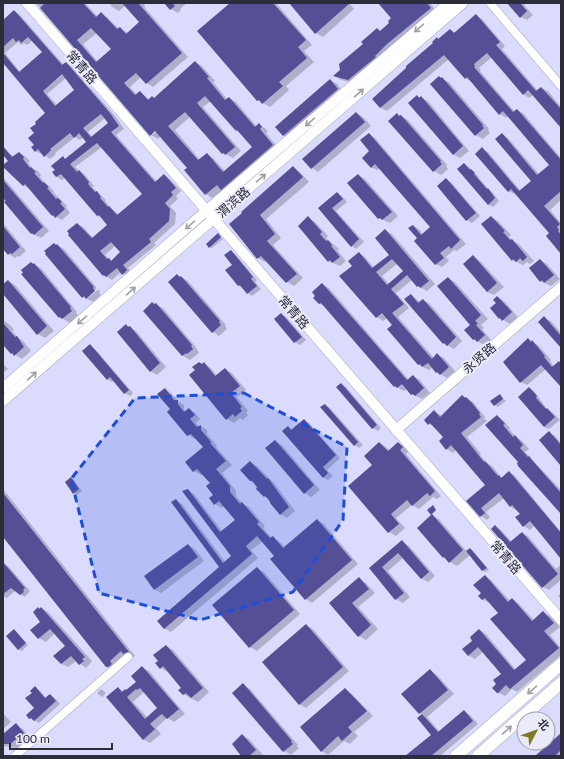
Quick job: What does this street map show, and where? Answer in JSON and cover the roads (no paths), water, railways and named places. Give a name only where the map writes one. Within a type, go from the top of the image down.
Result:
[{"type":"main road","points":[[456,756],[561,664]]},
{"type":"main road","points":[[478,756],[561,683]]},
{"type":"street","name":"常青路","points":[[27,3],[561,620]]},
{"type":"street","name":"渭滨路","points":[[3,388],[206,211],[449,3]]},
{"type":"street","name":"渭滨路","points":[[3,401],[463,3]]},
{"type":"street","points":[[490,3],[561,86]]},
{"type":"street","name":"永贤路","points":[[396,430],[561,287]]},
{"type":"street","points":[[15,756],[128,657]]}]
